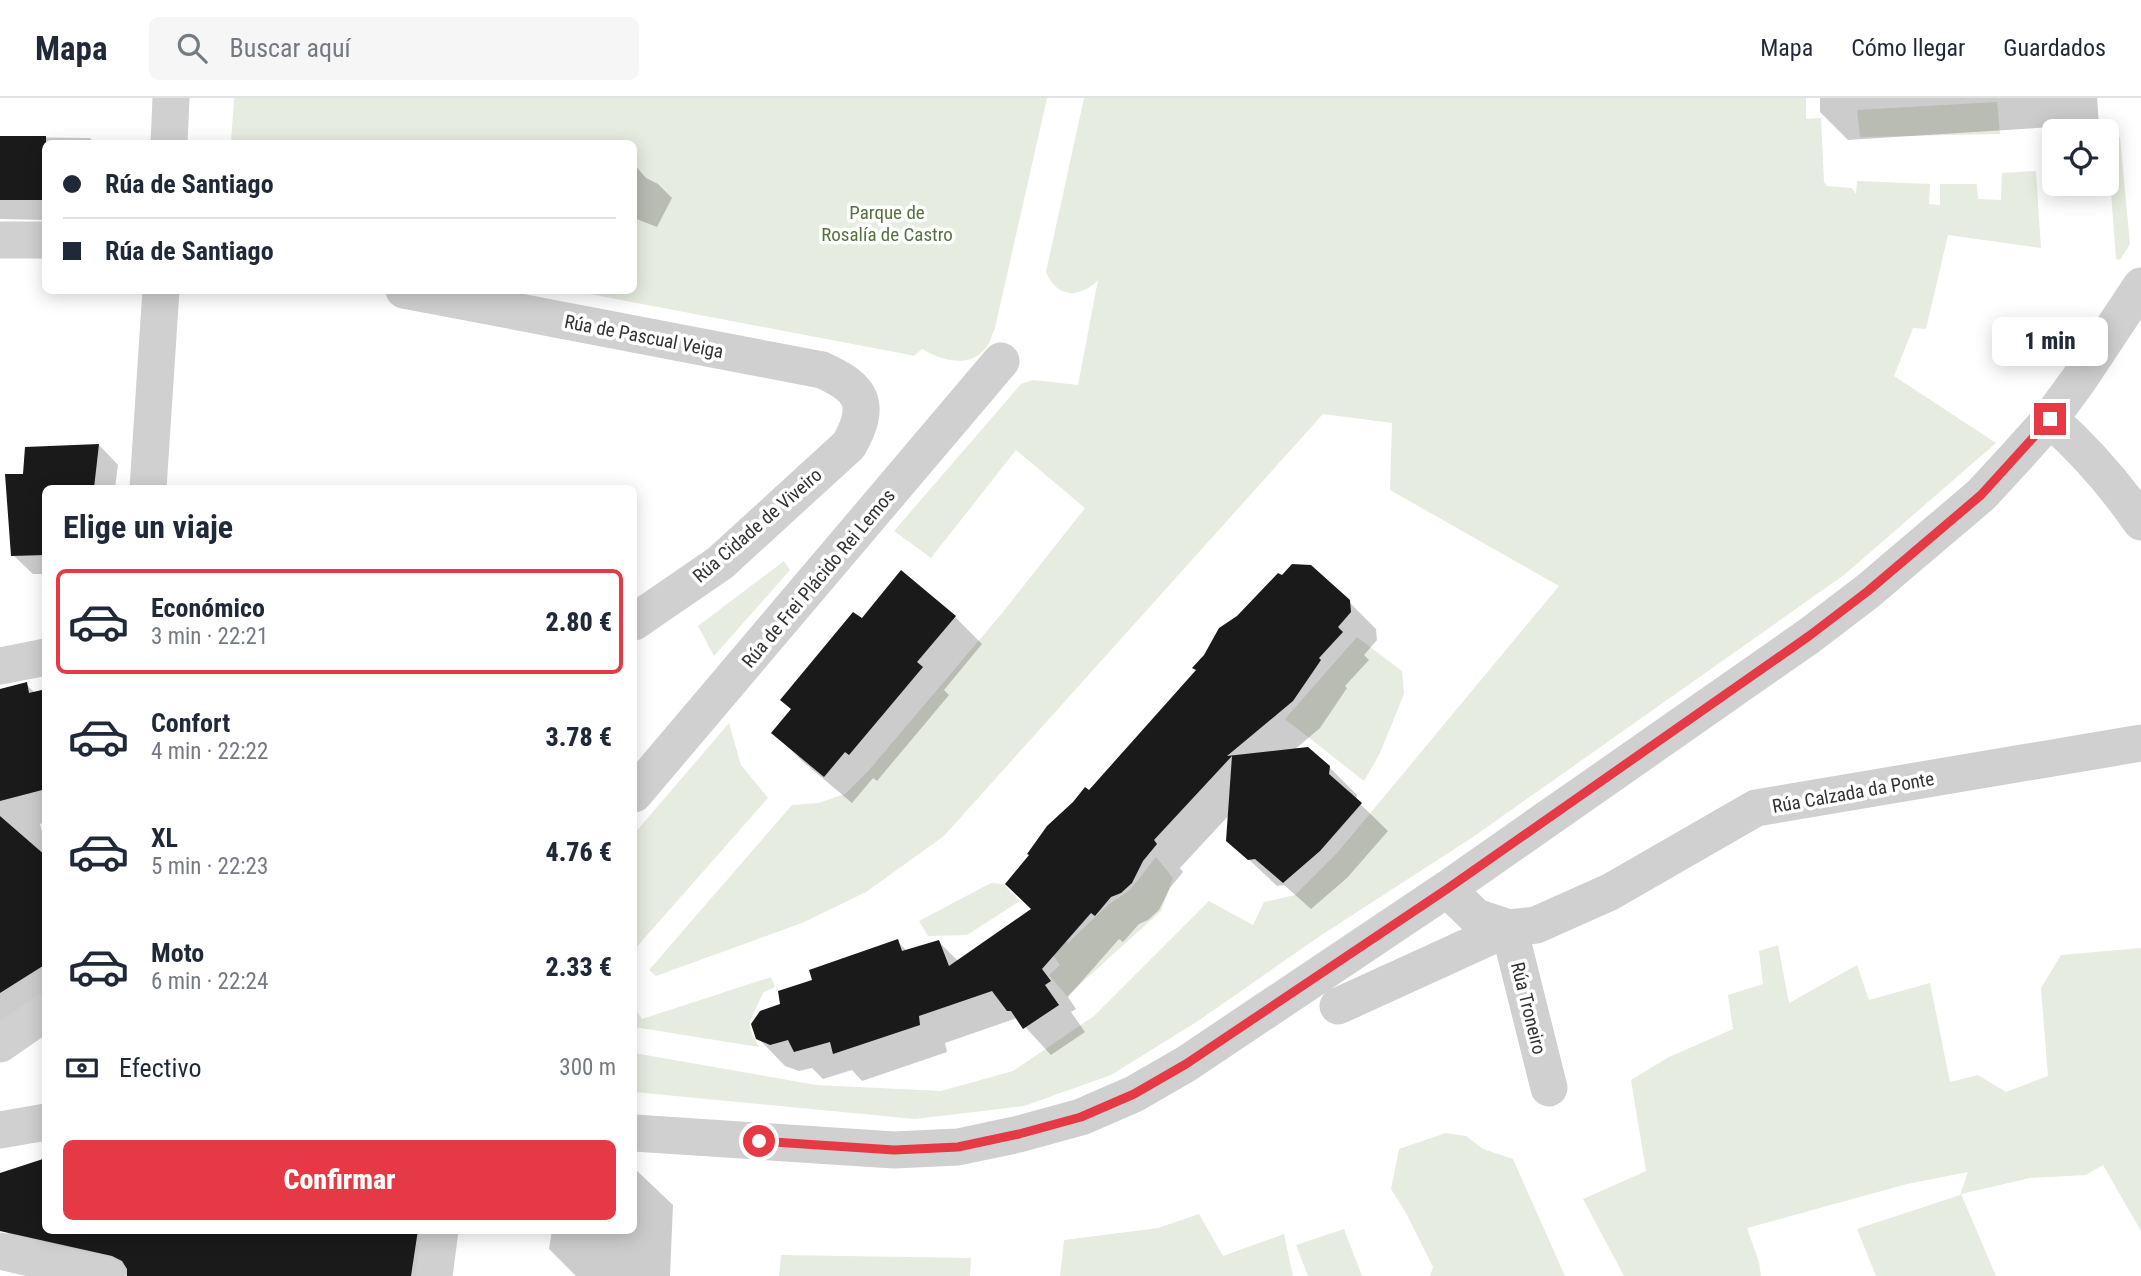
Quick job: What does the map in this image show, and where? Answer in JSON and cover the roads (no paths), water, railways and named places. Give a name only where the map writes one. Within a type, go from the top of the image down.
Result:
[{"type":"street","points":[[169,140],[171,98]]},
{"type":"street","points":[[0,240],[42,240]]},
{"type":"street","points":[[637,1133],[894,1150],[958,1147],[1081,1117],[1134,1094],[1186,1064],[1447,889],[1868,591],[1981,495],[2050,419],[2141,286]]},
{"type":"street","points":[[148,485],[161,294]]},
{"type":"street","name":"Rúa de Pascual Veiga","points":[[425,294],[822,370],[844,380],[859,395],[862,412]]},
{"type":"street","name":"Rúa de Frei Plácido Rei Lemos","points":[[637,790],[1002,361]]},
{"type":"street","name":"Rúa Cidade de Viveiro","points":[[637,620],[720,563],[849,444],[859,428],[862,412]]},
{"type":"street","points":[[2050,419],[2074,440],[2117,486],[2141,522]]},
{"type":"street","points":[[0,666],[42,658]]},
{"type":"street","name":"Rúa Calzada da Ponte","points":[[1338,1006],[1509,928],[1536,925],[1610,892],[1756,808],[2141,743]]},
{"type":"street","name":"Rúa Calzada da Ponte","points":[[1447,889],[1476,917],[1509,928]]},
{"type":"street","name":"Rúa Troneiro","points":[[1509,928],[1549,1088]]},
{"type":"street","points":[[0,1044],[42,1015]]},
{"type":"street","points":[[0,1130],[42,1123]]},
{"type":"street","points":[[434,1276],[439,1234]]},
{"type":"street","points":[[0,1251],[107,1276]]},
{"type":"park label","name":"Parque de Rosalía de Castro","points":[[887,223]]}]
